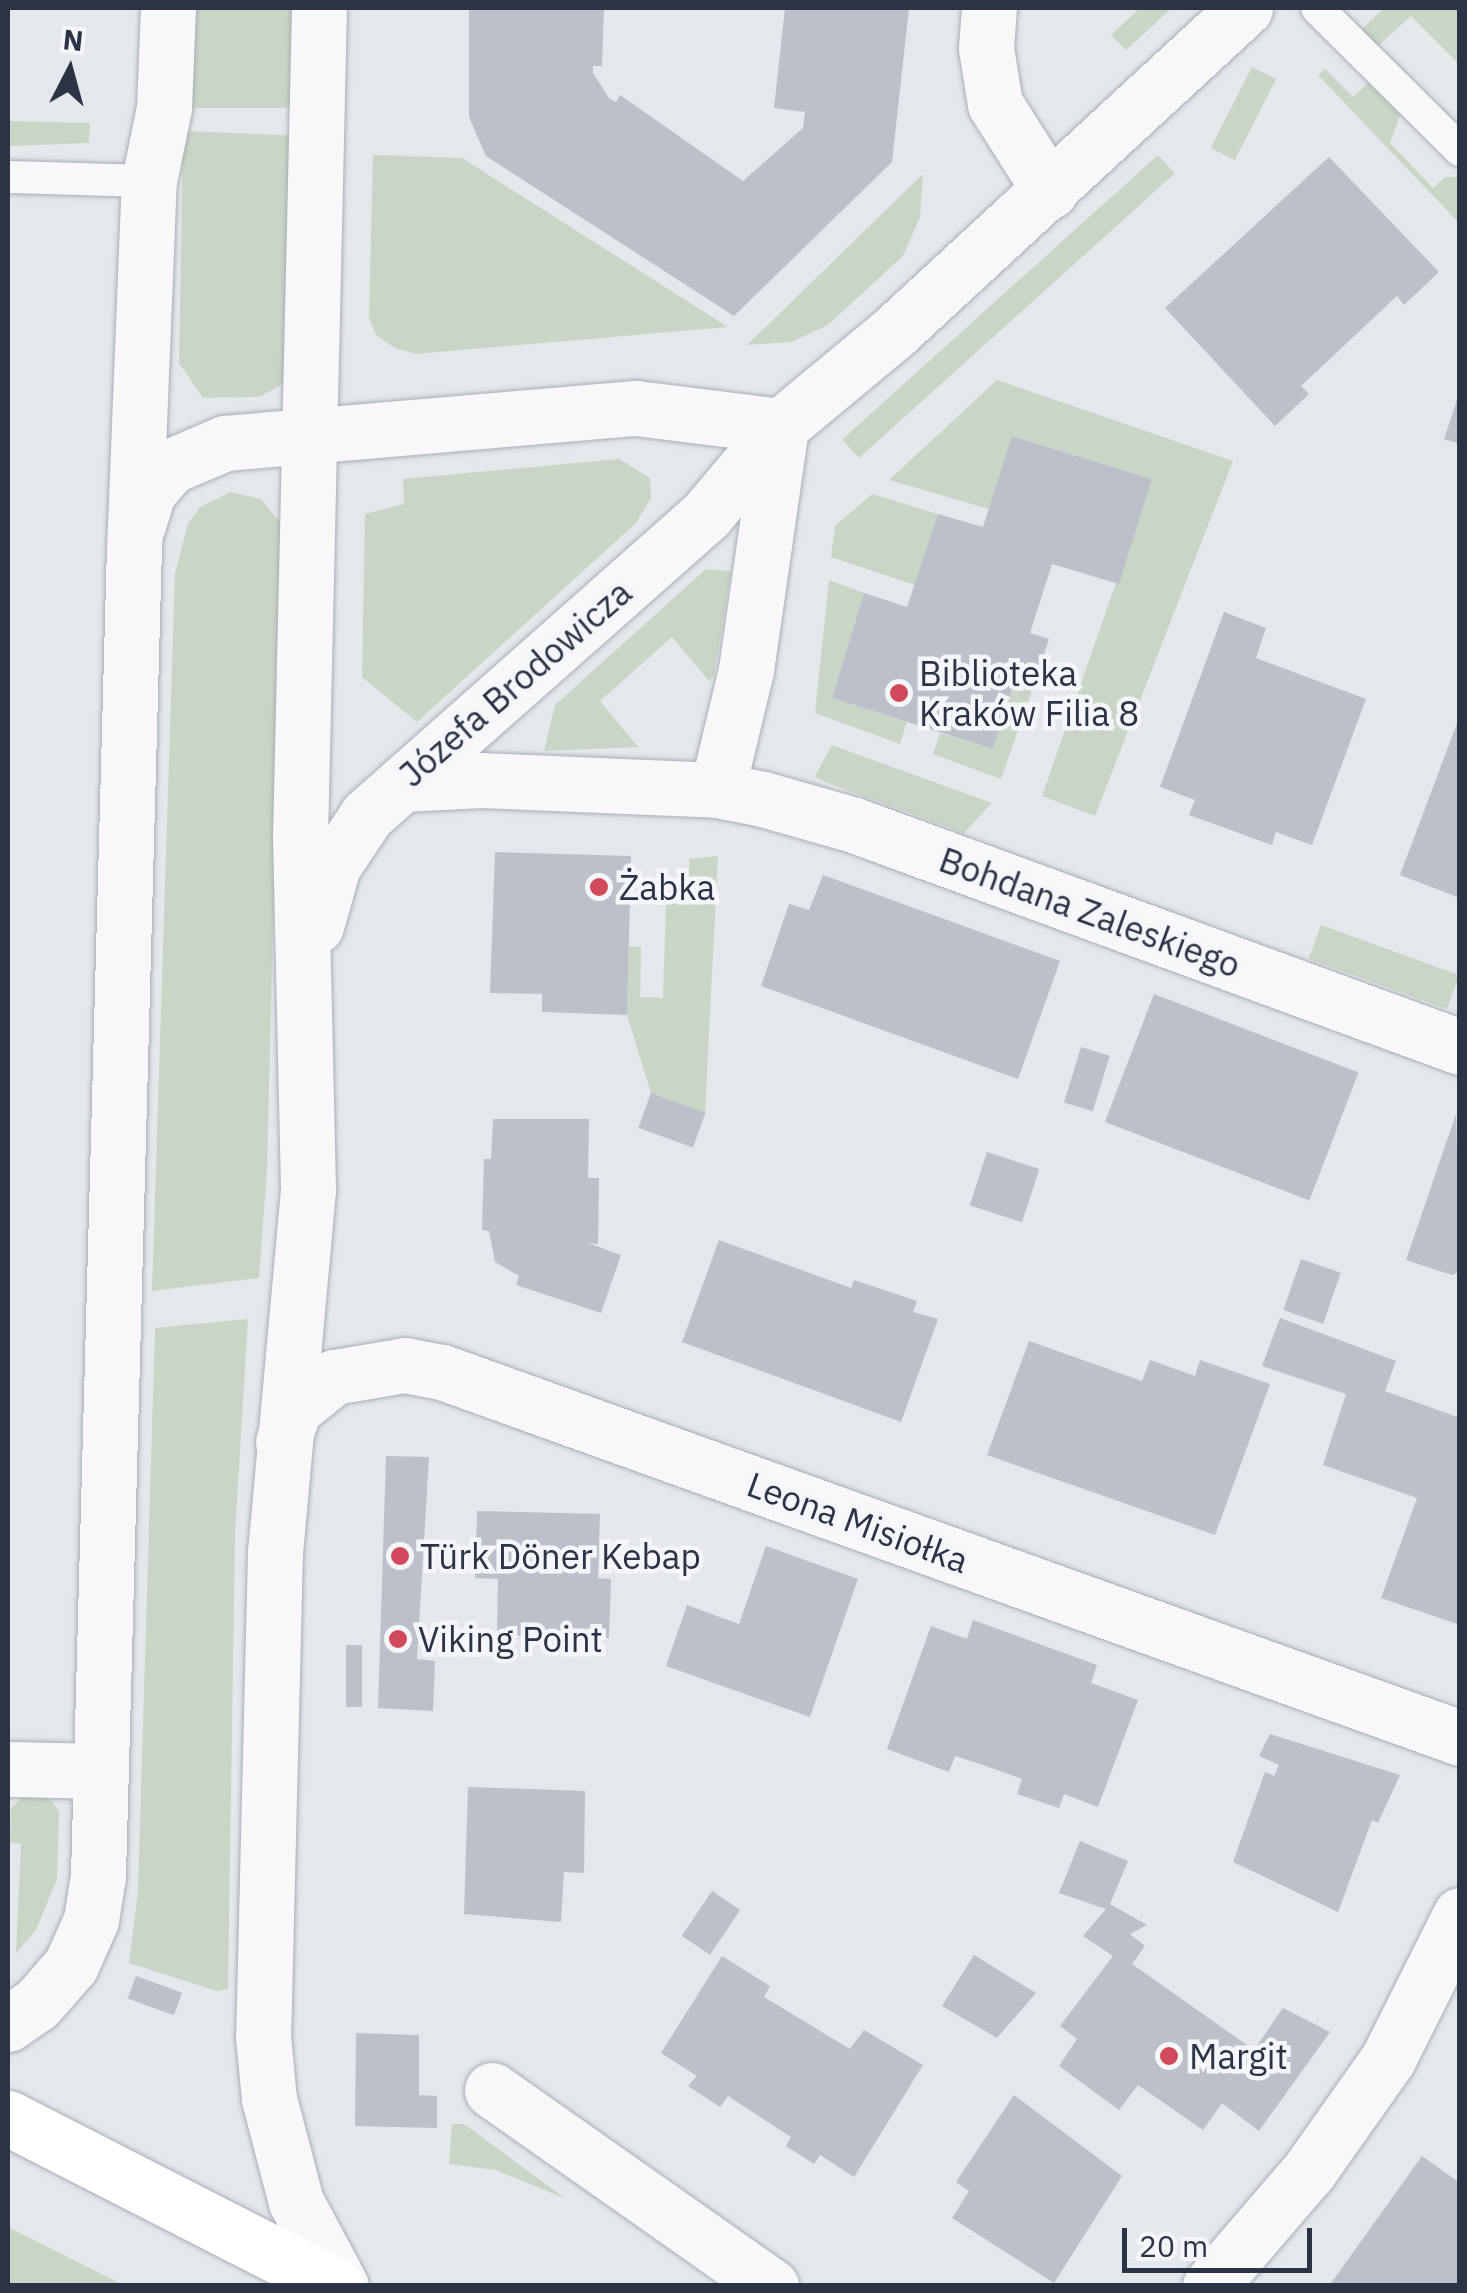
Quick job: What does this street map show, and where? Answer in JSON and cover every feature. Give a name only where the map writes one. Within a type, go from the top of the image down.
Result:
[{"type":"main road","points":[[8,2118],[338,2286]]},
{"type":"street","points":[[8,2024],[52,1990],[78,1951],[96,1897],[134,553],[150,181],[164,108],[168,8]]},
{"type":"street","points":[[319,8],[300,836],[308,1190],[283,1442],[262,2000],[265,2070],[281,2152],[310,2237],[338,2286]]},
{"type":"street","points":[[988,8],[987,63],[996,104],[1050,191]]},
{"type":"street","name":"Józefa Brodowicza","points":[[304,972],[334,866],[366,815],[706,514],[780,426],[1050,191],[1245,8]]},
{"type":"street","points":[[134,553],[148,492],[170,466],[225,443],[636,408],[780,426],[746,670],[717,790]]},
{"type":"street","name":"Bohdana Zaleskiego","points":[[402,784],[425,778],[717,790],[854,825],[1460,1047]]},
{"type":"street","name":"Leona Misiołka","points":[[283,1442],[294,1409],[334,1376],[405,1365],[442,1372],[1460,1738]]},
{"type":"street","points":[[8,1770],[101,1771]]},
{"type":"street","points":[[1210,2286],[1309,2170],[1388,2059],[1460,1915]]},
{"type":"street","points":[[492,2090],[771,2286]]},
{"type":"lane","points":[[1316,8],[1460,150]]},
{"type":"lane","points":[[8,177],[150,181]]},
{"type":"green space","points":[[187,8],[302,8],[302,108],[187,108]]},
{"type":"green space","points":[[1140,8],[1172,8],[1126,50],[1111,35]]},
{"type":"green space","points":[[1384,8],[1459,8],[1459,64],[1411,16],[1376,48],[1360,31]]},
{"type":"green space","points":[[1252,67],[1276,79],[1235,160],[1211,148]]},
{"type":"green space","points":[[1325,69],[1353,97],[1368,83],[1400,115],[1390,143],[1433,188],[1445,177],[1459,177],[1459,223],[1318,75]]},
{"type":"green space","points":[[8,121],[90,123],[89,143],[8,146]]},
{"type":"green space","points":[[183,131],[300,136],[285,383],[259,397],[203,398],[179,363]]},
{"type":"green space","points":[[373,155],[462,158],[728,327],[416,354],[395,348],[376,335],[369,318]]},
{"type":"green space","points":[[1158,155],[1175,174],[859,458],[842,439]]},
{"type":"green space","points":[[923,174],[920,217],[903,256],[828,325],[791,342],[747,345]]},
{"type":"green space","points":[[997,380],[1233,461],[1095,816],[1042,796],[1152,479],[1013,436],[989,509],[889,480]]},
{"type":"green space","points":[[619,459],[650,478],[651,498],[636,523],[417,722],[362,677],[365,514],[404,504],[403,479]]},
{"type":"green space","points":[[231,492],[261,499],[283,526],[267,1170],[259,1278],[152,1291],[175,573],[188,524],[200,507]]},
{"type":"green space","points":[[872,494],[938,514],[915,585],[831,557],[835,526]]},
{"type":"green space","points":[[706,569],[731,571],[714,676],[709,681],[672,637],[600,701],[638,747],[544,751],[555,705]]},
{"type":"green space","points":[[829,580],[864,593],[832,698],[907,722],[900,744],[815,713]]},
{"type":"green space","points":[[1017,673],[1036,679],[1001,779],[933,754],[940,733],[993,749]]},
{"type":"green space","points":[[832,745],[992,803],[964,833],[815,776]]},
{"type":"green space","points":[[718,856],[705,1113],[651,1093],[627,1015],[629,946],[641,947],[640,997],[663,998],[666,903],[689,904],[689,859]]},
{"type":"green space","points":[[1321,925],[1459,975],[1447,1009],[1309,959]]},
{"type":"green space","points":[[248,1319],[235,1534],[228,1989],[217,1991],[129,1963],[138,1891],[155,1328]]},
{"type":"green space","points":[[45,1793],[59,1811],[57,1879],[36,1930],[16,1953],[21,1844],[10,1842],[11,1808],[25,1795]]},
{"type":"green space","points":[[452,2124],[464,2124],[566,2199],[496,2170],[449,2164]]},
{"type":"green space","points":[[8,2227],[123,2285],[8,2285]]},
{"type":"building","points":[[469,8],[604,8],[602,66],[593,66],[593,73],[609,98],[616,102],[620,95],[743,181],[803,128],[805,112],[774,108],[785,8],[909,8],[892,162],[734,316],[486,156],[469,117]]},
{"type":"building","points":[[1329,157],[1439,272],[1404,305],[1397,296],[1301,386],[1309,394],[1275,426],[1165,308]]},
{"type":"building","points":[[1460,394],[1460,444],[1444,439]]},
{"type":"building","points":[[1012,436],[1152,479],[1119,584],[1052,564],[1030,633],[1049,639],[1036,679],[1017,673],[993,749],[832,698],[864,593],[907,607],[938,514],[983,527]]},
{"type":"building","points":[[1224,612],[1266,628],[1256,658],[1366,699],[1312,845],[1276,832],[1272,845],[1189,815],[1195,800],[1160,787]]},
{"type":"building","points":[[1460,718],[1460,898],[1400,875]]},
{"type":"building","points":[[495,852],[631,856],[627,1015],[542,1012],[542,994],[490,993]]},
{"type":"building","points":[[823,875],[1060,961],[1018,1079],[761,986],[789,904],[809,910]]},
{"type":"building","points":[[1154,994],[1358,1072],[1309,1200],[1105,1122]]},
{"type":"building","points":[[1081,1047],[1110,1056],[1093,1111],[1064,1102]]},
{"type":"building","points":[[651,1093],[706,1113],[693,1148],[638,1128]]},
{"type":"building","points":[[1456,1114],[1460,1271],[1452,1275],[1406,1260]]},
{"type":"building","points":[[493,1119],[589,1119],[588,1178],[599,1178],[598,1244],[588,1243],[621,1255],[601,1313],[516,1285],[519,1276],[495,1262],[489,1231],[482,1230],[484,1159],[491,1159]]},
{"type":"building","points":[[987,1152],[1039,1169],[1022,1222],[970,1205]]},
{"type":"building","points":[[719,1240],[851,1288],[854,1280],[917,1301],[913,1312],[938,1319],[901,1422],[682,1342]]},
{"type":"building","points":[[1301,1259],[1341,1273],[1323,1324],[1283,1310]]},
{"type":"building","points":[[1280,1318],[1396,1361],[1385,1391],[1460,1418],[1460,1625],[1381,1598],[1417,1498],[1323,1465],[1346,1394],[1262,1366]]},
{"type":"building","points":[[1029,1341],[1142,1381],[1150,1360],[1195,1376],[1200,1360],[1270,1384],[1215,1535],[987,1455]]},
{"type":"building","points":[[386,1456],[429,1457],[417,1659],[435,1661],[433,1711],[378,1708]]},
{"type":"building","points":[[477,1511],[600,1514],[598,1578],[611,1579],[609,1638],[497,1635],[498,1579],[475,1578]]},
{"type":"building","points":[[766,1546],[858,1579],[810,1717],[666,1666],[687,1605],[739,1624]]},
{"type":"building","points":[[973,1620],[1097,1665],[1091,1683],[1138,1700],[1098,1807],[1064,1794],[1059,1808],[1017,1794],[1022,1779],[983,1765],[955,1756],[949,1772],[887,1749],[931,1626],[967,1639]]},
{"type":"building","points":[[346,1645],[362,1645],[362,1707],[346,1707]]},
{"type":"building","points":[[1270,1734],[1400,1775],[1378,1823],[1372,1820],[1338,1912],[1233,1862],[1265,1772],[1274,1776],[1279,1765],[1259,1756]]},
{"type":"building","points":[[468,1787],[585,1791],[584,1873],[564,1872],[561,1922],[464,1914]]},
{"type":"building","points":[[1080,1841],[1128,1861],[1110,1904],[1147,1925],[1130,1934],[1145,1946],[1132,1964],[1254,2050],[1283,2008],[1330,2032],[1259,2131],[1222,2103],[1203,2130],[1138,2085],[1119,2110],[1059,2066],[1077,2039],[1060,2026],[1113,1956],[1083,1936],[1106,1909],[1059,1893]]},
{"type":"building","points":[[712,1891],[740,1910],[710,1955],[682,1936]]},
{"type":"building","points":[[974,1955],[1036,1993],[997,2038],[942,2006]]},
{"type":"building","points":[[722,1956],[770,1986],[764,1997],[850,2049],[864,2030],[923,2065],[854,2177],[820,2155],[814,2164],[786,2146],[791,2137],[728,2096],[720,2107],[688,2086],[697,2076],[661,2053]]},
{"type":"building","points":[[136,1976],[182,1993],[174,2015],[128,1999]]},
{"type":"building","points":[[356,2033],[419,2035],[419,2095],[437,2096],[437,2128],[355,2126]]},
{"type":"building","points":[[1014,2095],[1122,2176],[1054,2283],[952,2218],[969,2191],[956,2182]]},
{"type":"building","points":[[1422,2156],[1460,2183],[1460,2286],[1329,2286]]},
{"type":"place","name":"Biblioteka Kraków Filia 8","points":[[899,693]]},
{"type":"place","name":"Żabka","points":[[599,887]]},
{"type":"place","name":"Türk Döner Kebap","points":[[400,1556]]},
{"type":"place","name":"Viking Point","points":[[398,1639]]},
{"type":"place","name":"Margit","points":[[1169,2056]]}]
